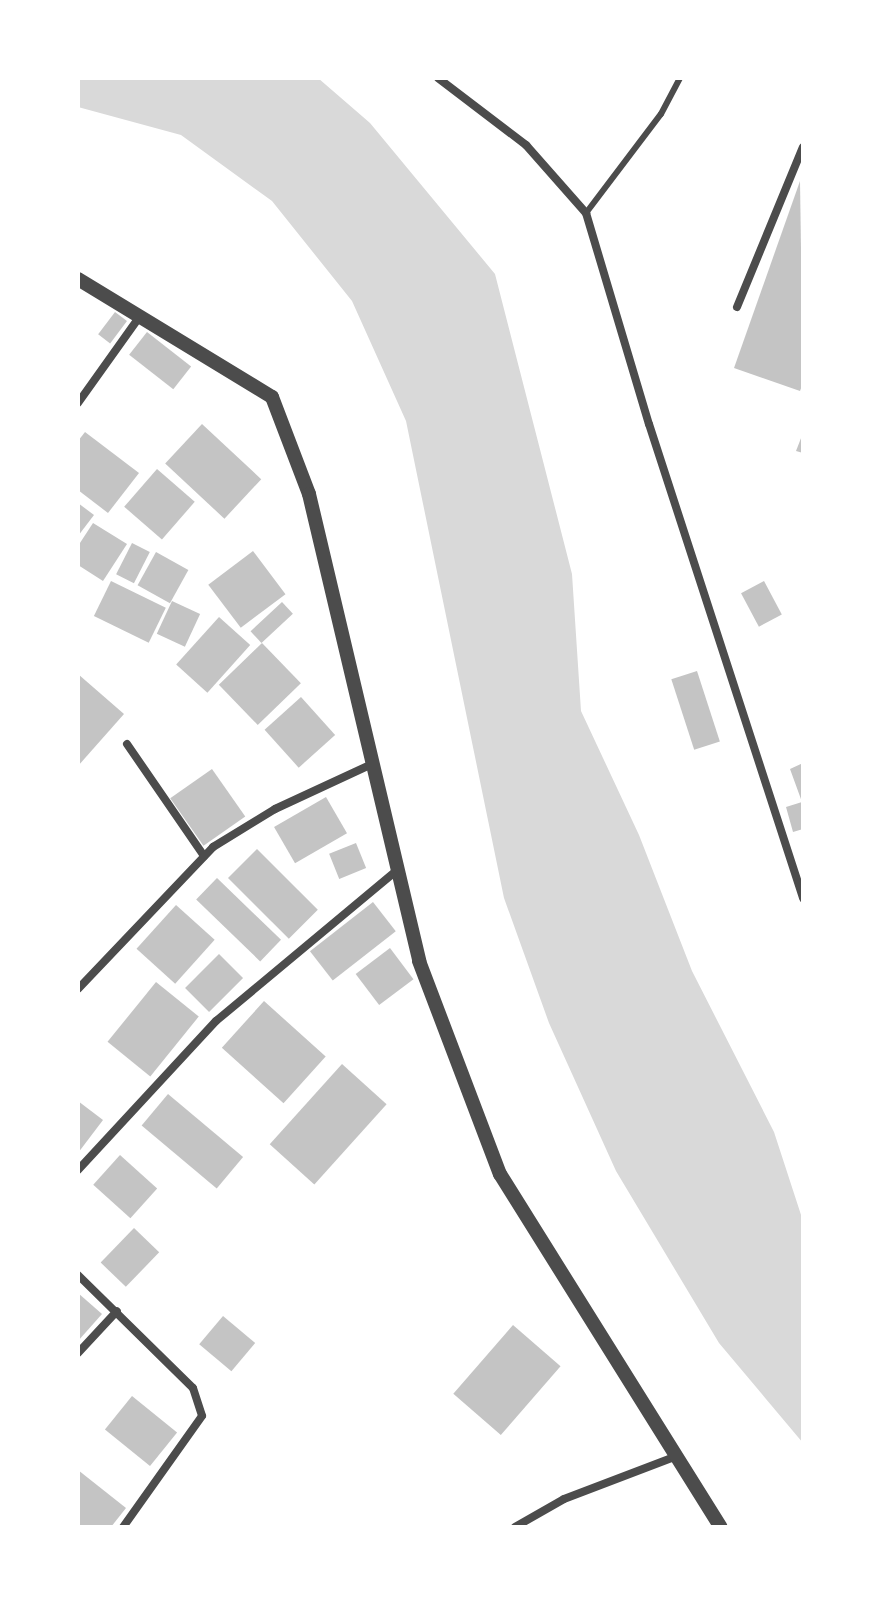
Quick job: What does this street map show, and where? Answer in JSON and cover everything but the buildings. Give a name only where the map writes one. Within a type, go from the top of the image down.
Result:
[{"type":"street","points":[[438,78],[526,145],[586,213],[649,424],[803,899]]},
{"type":"street","points":[[737,307],[800,166],[803,147]]},
{"type":"street","points":[[78,279],[272,397],[309,494],[395,872],[419,961],[500,1174],[674,1457],[721,1527]]},
{"type":"street","points":[[78,403],[140,316]]},
{"type":"street","points":[[127,744],[204,856]]},
{"type":"street","points":[[78,989],[204,856],[275,809],[370,765]]},
{"type":"street","points":[[78,1170],[216,1021],[395,872]]},
{"type":"street","points":[[78,1275],[193,1388],[202,1416],[123,1527]]},
{"type":"street","points":[[78,1353],[117,1311]]},
{"type":"street","points":[[515,1527],[564,1499],[674,1457]]},
{"type":"lane","points":[[586,213],[661,114],[680,78]]},
{"type":"shaded area","points":[[78,78],[318,78],[370,123],[495,274],[572,574],[581,711],[639,835],[692,971],[774,1132],[803,1221],[803,1443],[719,1343],[616,1171],[549,1023],[504,898],[406,421],[352,301],[272,201],[181,135],[78,107]]}]
